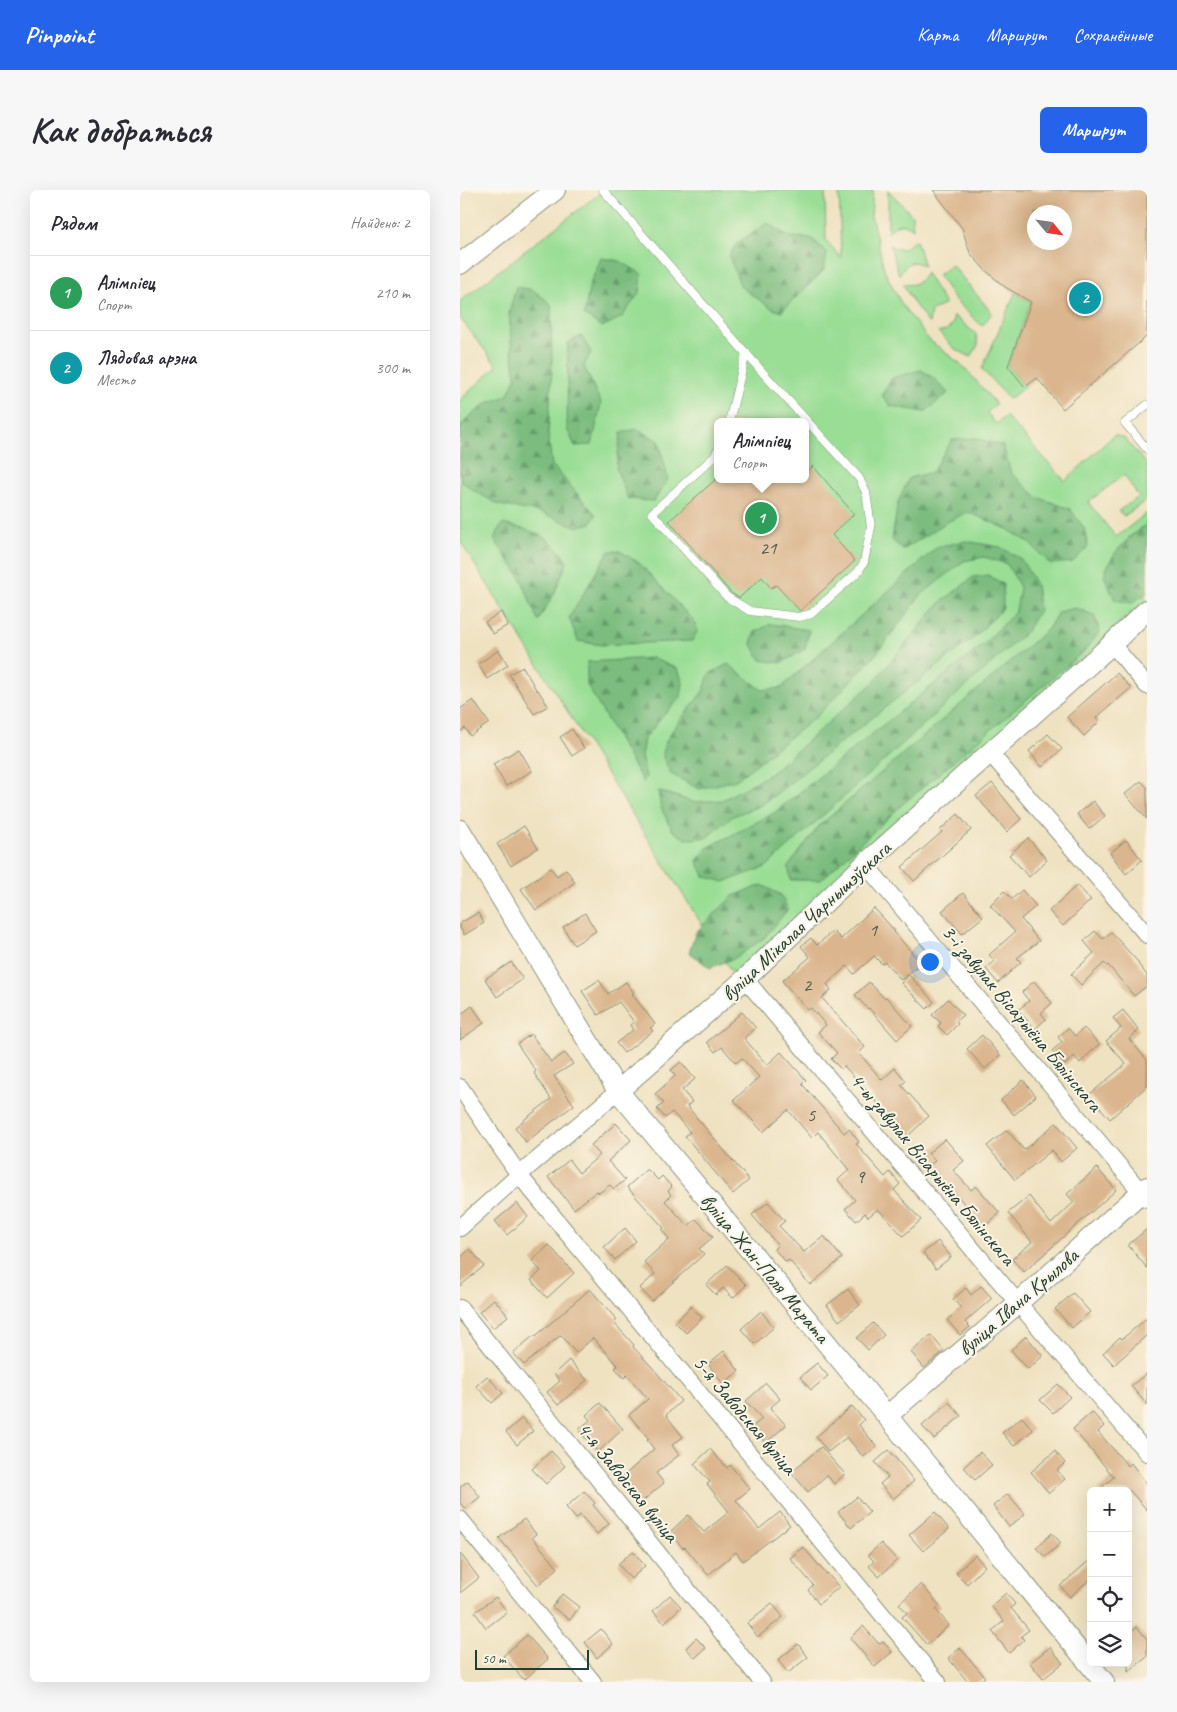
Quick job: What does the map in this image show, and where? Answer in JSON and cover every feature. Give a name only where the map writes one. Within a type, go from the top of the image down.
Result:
[{"type":"street","points":[[460,264],[554,190]]},
{"type":"street","name":"вуліца Мікалая Чарнышэўскага","points":[[460,1228],[518,1175],[618,1091],[745,979],[865,864],[1112,644],[1147,610]]},
{"type":"street","points":[[1112,644],[1147,686]]},
{"type":"street","points":[[990,753],[1147,934]]},
{"type":"street","name":"вуліца Жан-Поля Марата","points":[[460,830],[618,1091],[1104,1682]]},
{"type":"street","name":"3-і завулак Вісарыёна Бялінскага","points":[[865,864],[1145,1193]]},
{"type":"street","name":"4-ы завулак Вісарыёна Бялінскага","points":[[745,979],[1147,1453]]},
{"type":"street","name":"5-я Заводская вуліца","points":[[460,1087],[518,1175],[938,1682]]},
{"type":"street","name":"вуліца Івана Крылова","points":[[887,1416],[1145,1193]]},
{"type":"street","name":"4-я Заводская вуліца","points":[[460,1308],[762,1682]]},
{"type":"street","points":[[460,1519],[593,1682]]},
{"type":"lane","points":[[603,190],[804,418]]},
{"type":"lane","points":[[730,418],[746,353]]},
{"type":"lane","points":[[1147,405],[1125,423],[1147,449]]},
{"type":"lane","points":[[714,457],[652,513],[727,597],[750,611],[799,617],[811,614],[858,572],[864,562],[871,527],[866,492],[858,478],[809,423]]},
{"type":"green space","points":[[604,190],[825,190],[826,240],[841,258],[839,190],[873,190],[871,216],[885,272],[902,305],[928,339],[964,367],[996,404],[987,413],[996,424],[1006,416],[1065,481],[1114,435],[1124,438],[1147,465],[1147,500],[1124,516],[1118,511],[1139,497],[1124,475],[1088,502],[1116,537],[1147,513],[1147,524],[1129,537],[1133,575],[1147,600],[733,974],[460,541],[460,400],[497,366],[460,318],[460,301]]},
{"type":"green space","points":[[888,190],[912,215],[913,229],[899,224],[888,233]]},
{"type":"green space","points":[[768,223],[789,237],[811,238],[827,252],[824,270],[781,312],[771,308],[741,287],[729,256],[737,243]]},
{"type":"green space","points":[[916,240],[924,266],[916,262],[909,263],[899,275],[890,245],[896,249],[903,249]]},
{"type":"green space","points":[[601,258],[620,261],[642,274],[640,292],[622,317],[602,327],[584,315],[590,284]]},
{"type":"green space","points":[[952,265],[992,313],[982,326],[955,300],[938,275]]},
{"type":"green space","points":[[926,273],[945,304],[931,311],[929,324],[903,284],[910,285],[916,283]]},
{"type":"green space","points":[[516,287],[533,290],[551,304],[552,370],[548,434],[552,465],[596,515],[591,523],[577,527],[539,512],[499,505],[460,480],[460,428],[467,419],[487,403],[507,396],[516,377],[509,313]]},
{"type":"green space","points":[[1015,293],[1031,302],[1008,366],[1025,387],[1009,399],[982,369]]},
{"type":"green space","points":[[953,315],[976,334],[978,345],[971,357],[955,349],[938,332],[950,328],[953,323]]},
{"type":"green space","points":[[581,336],[591,352],[584,366],[601,403],[592,445],[575,446],[567,429],[568,343]]},
{"type":"green space","points":[[921,370],[935,379],[948,393],[925,412],[890,406],[882,395],[892,378]]},
{"type":"green space","points":[[637,429],[659,441],[668,479],[654,501],[628,499],[616,468],[621,433]]},
{"type":"green space","points":[[976,438],[1003,446],[1011,473],[1037,497],[1070,509],[1084,528],[1088,547],[1073,562],[1050,564],[1027,541],[1007,529],[968,512],[947,522],[903,550],[892,540],[898,502],[909,478],[932,472],[952,440]]},
{"type":"green space","points":[[502,524],[531,531],[547,539],[567,562],[555,592],[538,621],[521,578],[494,539]]},
{"type":"green space","points":[[1147,524],[1147,593],[1132,603],[1115,600],[1104,576],[1107,567],[1115,553]]},
{"type":"green space","points":[[965,541],[1000,547],[1021,559],[1036,584],[1039,610],[1026,632],[766,867],[724,882],[704,876],[697,861],[707,848],[774,813],[984,644],[1016,611],[1020,587],[1007,564],[984,557],[964,561],[921,595],[872,659],[817,716],[736,780],[699,789],[671,774],[663,757],[664,745],[672,731],[704,690],[709,674],[728,664],[762,690],[781,688],[937,547]]},
{"type":"green space","points":[[609,551],[620,551],[639,563],[694,621],[698,630],[692,641],[601,645],[578,641],[569,618]]},
{"type":"green space","points":[[988,575],[1003,584],[1003,608],[977,635],[762,805],[733,816],[706,838],[686,839],[673,831],[661,808],[658,791],[694,802],[722,800],[770,774],[873,683],[939,604],[973,577]]},
{"type":"green space","points":[[1075,608],[1094,615],[1100,632],[1083,652],[904,803],[821,880],[791,880],[788,867],[818,827],[1048,629],[1058,612]]},
{"type":"green space","points":[[771,624],[809,630],[805,649],[781,663],[761,660],[751,643],[755,632]]},
{"type":"green space","points":[[652,658],[678,669],[683,683],[681,697],[644,739],[641,756],[646,776],[643,782],[587,685],[587,662]]},
{"type":"green space","points":[[762,885],[781,895],[788,909],[764,938],[735,958],[710,968],[689,952],[696,932],[733,896]]},
{"type":"building","points":[[933,190],[1147,190],[1147,336],[1063,409],[1037,378],[1025,387],[1008,366],[1031,302],[1005,287],[985,270],[970,253],[962,228]]},
{"type":"building","points":[[813,466],[854,514],[832,535],[855,561],[800,611],[776,585],[771,588],[762,577],[739,598],[731,593],[669,521],[714,481],[714,483],[809,483],[809,470]]},
{"type":"building","points":[[501,612],[508,625],[493,634],[485,622]]},
{"type":"building","points":[[499,650],[508,665],[487,679],[478,664]]},
{"type":"building","points":[[523,667],[548,706],[534,714],[509,674]]},
{"type":"building","points":[[1117,673],[1131,688],[1096,718],[1099,722],[1084,736],[1067,717]]},
{"type":"building","points":[[473,700],[489,723],[470,736],[465,728],[460,732],[460,709]]},
{"type":"building","points":[[572,729],[584,748],[572,756],[560,737]]},
{"type":"building","points":[[1048,734],[1062,749],[1042,767],[1029,751]]},
{"type":"building","points":[[519,749],[532,771],[506,786],[493,764]]},
{"type":"building","points":[[1141,781],[1147,787],[1147,819],[1125,794]]},
{"type":"building","points":[[992,783],[1021,819],[1007,832],[976,796]]},
{"type":"building","points":[[1093,801],[1105,816],[1089,829],[1077,814]]},
{"type":"building","points":[[958,814],[971,830],[914,881],[902,867],[942,832],[940,830]]},
{"type":"building","points":[[524,826],[538,848],[511,866],[497,844]]},
{"type":"building","points":[[1028,838],[1047,860],[1029,877],[1009,855]]},
{"type":"building","points":[[1126,840],[1142,860],[1126,874],[1110,853]]},
{"type":"building","points":[[551,868],[557,876],[566,869],[575,882],[536,910],[521,889]]},
{"type":"building","points":[[1077,885],[1091,900],[1063,926],[1049,911]]},
{"type":"building","points":[[1022,890],[1036,906],[1021,919],[1039,941],[1017,958],[1021,962],[998,983],[986,969],[995,961],[989,955],[1015,932],[990,905],[1004,891],[1012,899]]},
{"type":"building","points":[[963,893],[983,917],[962,934],[942,911]]},
{"type":"building","points":[[874,908],[921,963],[901,980],[885,962],[882,964],[874,956],[854,974],[847,966],[827,984],[831,990],[822,998],[865,1047],[859,1053],[882,1080],[895,1068],[906,1081],[901,1085],[929,1116],[908,1136],[844,1066],[841,1069],[831,1059],[837,1053],[818,1032],[826,1025],[811,1008],[808,1010],[782,981],[810,957],[801,946],[811,938],[817,945],[833,931],[841,939]]},
{"type":"building","points":[[478,913],[484,923],[464,935],[460,923]]},
{"type":"building","points":[[585,913],[596,931],[574,945],[563,927]]},
{"type":"building","points":[[1095,931],[1103,939],[1111,932],[1139,963],[1147,975],[1147,986],[1134,996],[1108,965],[1104,963],[1081,985],[1071,974],[1094,953],[1084,941]]},
{"type":"building","points":[[511,962],[523,979],[497,997],[485,979]]},
{"type":"building","points":[[909,975],[934,1002],[927,1009],[901,983]]},
{"type":"building","points":[[599,980],[608,994],[626,982],[634,993],[632,994],[655,1024],[650,1028],[653,1031],[624,1053],[616,1043],[633,1030],[630,1025],[634,1022],[619,1002],[598,1015],[582,991]]},
{"type":"building","points":[[1034,981],[1052,1003],[1041,1013],[1046,1019],[1035,1029],[1018,1010],[1029,1001],[1022,992]]},
{"type":"building","points":[[869,982],[884,998],[886,997],[912,1026],[897,1040],[855,995]]},
{"type":"building","points":[[948,999],[963,1015],[956,1021],[958,1024],[947,1035],[938,1026],[941,1023],[932,1015]]},
{"type":"building","points":[[472,1006],[484,1023],[460,1040],[460,1015]]},
{"type":"building","points":[[1123,1010],[1139,1030],[1129,1039],[1147,1060],[1147,1086],[1110,1119],[1089,1095],[1126,1064],[1106,1041],[1121,1028],[1113,1018]]},
{"type":"building","points":[[742,1012],[756,1028],[744,1038],[767,1065],[781,1052],[806,1080],[802,1084],[844,1133],[849,1129],[859,1142],[856,1144],[885,1177],[890,1172],[900,1184],[894,1190],[921,1220],[903,1236],[878,1209],[868,1217],[865,1213],[856,1221],[845,1209],[855,1200],[838,1180],[849,1170],[818,1132],[812,1138],[788,1110],[763,1132],[734,1100],[759,1077],[742,1058],[736,1063],[722,1047],[715,1052],[707,1042]]},
{"type":"building","points":[[1068,1028],[1075,1036],[1084,1028],[1099,1044],[1080,1063],[1074,1056],[1065,1065],[1052,1051],[1062,1042],[1058,1037]]},
{"type":"building","points":[[531,1034],[551,1062],[565,1053],[573,1064],[554,1076],[574,1105],[526,1142],[515,1127],[551,1099],[534,1073],[536,1071],[517,1044]]},
{"type":"building","points":[[982,1035],[1000,1055],[985,1069],[967,1049]]},
{"type":"building","points":[[681,1062],[695,1079],[682,1090],[692,1102],[687,1106],[749,1180],[733,1194],[685,1136],[690,1132],[672,1112],[665,1118],[657,1109],[664,1103],[655,1094],[675,1076],[671,1070]]},
{"type":"building","points":[[1023,1080],[1036,1096],[1014,1115],[1001,1100]]},
{"type":"building","points":[[616,1123],[631,1140],[608,1161],[625,1180],[614,1189],[610,1185],[599,1193],[597,1191],[574,1209],[548,1177],[569,1160],[579,1173],[600,1155],[591,1145]]},
{"type":"building","points":[[1056,1123],[1077,1148],[1061,1162],[1052,1150],[1015,1180],[987,1146],[1007,1130],[1024,1150]]},
{"type":"building","points":[[945,1139],[964,1161],[953,1170],[971,1190],[976,1186],[1000,1213],[984,1227],[955,1193],[953,1195],[928,1166],[935,1161],[928,1153]]},
{"type":"building","points":[[1097,1168],[1116,1190],[1024,1272],[1012,1259],[1032,1242],[1008,1213],[1029,1196],[1051,1224],[1074,1202],[1067,1194]]},
{"type":"building","points":[[647,1169],[658,1180],[662,1176],[672,1187],[668,1191],[671,1195],[665,1201],[688,1226],[696,1219],[713,1237],[699,1249],[704,1254],[652,1301],[640,1288],[655,1274],[644,1262],[669,1239],[662,1230],[664,1228],[627,1187]]},
{"type":"building","points":[[768,1202],[785,1221],[779,1226],[804,1252],[824,1236],[842,1258],[810,1285],[789,1260],[786,1262],[774,1249],[778,1245],[752,1215]]},
{"type":"building","points":[[517,1203],[528,1217],[507,1235],[495,1221]]},
{"type":"building","points":[[625,1228],[636,1241],[615,1260],[604,1247]]},
{"type":"building","points":[[1147,1229],[1147,1268],[1128,1245]]},
{"type":"building","points":[[938,1241],[951,1257],[936,1269],[923,1253]]},
{"type":"building","points":[[549,1245],[574,1273],[547,1298],[531,1280],[541,1271],[532,1261]]},
{"type":"building","points":[[470,1249],[484,1266],[460,1286],[460,1258]]},
{"type":"building","points":[[727,1265],[746,1285],[733,1298],[723,1288],[716,1295],[706,1285]]},
{"type":"building","points":[[981,1286],[992,1298],[965,1322],[970,1327],[960,1335],[947,1320],[961,1308],[953,1299],[966,1288],[971,1295]]},
{"type":"building","points":[[590,1289],[617,1320],[614,1323],[634,1345],[633,1347],[681,1401],[666,1415],[683,1437],[672,1445],[679,1455],[656,1473],[664,1483],[639,1504],[619,1480],[654,1449],[647,1440],[649,1439],[629,1415],[648,1399],[627,1375],[624,1378],[615,1368],[618,1366],[593,1338],[576,1353],[561,1335],[524,1365],[513,1353]]},
{"type":"building","points":[[848,1289],[860,1305],[839,1321],[827,1305]]},
{"type":"building","points":[[1073,1293],[1090,1312],[1072,1328],[1055,1309]]},
{"type":"building","points":[[494,1299],[508,1316],[493,1328],[479,1312]]},
{"type":"building","points":[[691,1306],[702,1318],[686,1333],[675,1322]]},
{"type":"building","points":[[761,1311],[774,1327],[755,1344],[741,1329]]},
{"type":"building","points":[[1147,1318],[1147,1335],[1114,1365],[1103,1353],[1120,1337],[1122,1339]]},
{"type":"building","points":[[873,1323],[884,1335],[868,1350],[857,1338]]},
{"type":"building","points":[[931,1335],[944,1351],[924,1368],[911,1352]]},
{"type":"building","points":[[1026,1336],[1043,1356],[1028,1369],[1011,1350]]},
{"type":"building","points":[[724,1351],[739,1371],[723,1384],[708,1364]]},
{"type":"building","points":[[569,1360],[587,1380],[558,1405],[547,1392],[560,1381],[554,1374]]},
{"type":"building","points":[[817,1363],[828,1376],[811,1390],[800,1377]]},
{"type":"building","points":[[1147,1373],[1147,1405],[1131,1386]]},
{"type":"building","points":[[487,1376],[503,1393],[492,1403],[476,1386]]},
{"type":"building","points":[[766,1383],[780,1399],[770,1408],[786,1425],[766,1443],[752,1427],[762,1419],[746,1401]]},
{"type":"building","points":[[1058,1384],[1070,1397],[1053,1413],[1040,1400]]},
{"type":"building","points":[[949,1402],[961,1416],[934,1439],[922,1426]]},
{"type":"building","points":[[600,1403],[623,1429],[598,1452],[578,1430],[590,1420],[586,1415]]},
{"type":"building","points":[[852,1406],[864,1420],[859,1425],[877,1447],[863,1457],[847,1437],[828,1452],[816,1437]]},
{"type":"building","points":[[1092,1412],[1104,1426],[1098,1432],[1128,1466],[1131,1463],[1147,1484],[1147,1510],[1132,1493],[1132,1487],[1102,1487],[1114,1477],[1073,1429]]},
{"type":"building","points":[[1022,1417],[1033,1430],[1014,1446],[1002,1433]]},
{"type":"building","points":[[522,1418],[533,1431],[517,1445],[506,1432]]},
{"type":"building","points":[[821,1447],[845,1474],[834,1484],[827,1475],[808,1492],[791,1472]]},
{"type":"building","points":[[710,1449],[727,1468],[730,1465],[750,1489],[736,1500],[759,1529],[780,1512],[790,1525],[743,1561],[736,1552],[708,1575],[685,1547],[683,1548],[669,1533],[688,1515],[704,1532],[729,1512],[707,1484],[710,1482],[694,1464]]},
{"type":"building","points":[[889,1450],[914,1481],[893,1499],[880,1484],[888,1477],[875,1462]]},
{"type":"building","points":[[551,1451],[565,1466],[546,1484],[532,1469]]},
{"type":"building","points":[[1055,1451],[1065,1463],[1057,1470],[1065,1479],[1049,1493],[1031,1472]]},
{"type":"building","points":[[980,1452],[992,1465],[975,1480],[964,1467]]},
{"type":"building","points":[[468,1481],[480,1497],[465,1509],[460,1503],[460,1487]]},
{"type":"building","points":[[584,1491],[595,1503],[593,1505],[609,1524],[597,1534],[580,1515],[576,1519],[566,1507]]},
{"type":"building","points":[[1008,1494],[1025,1514],[1009,1527],[993,1506]]},
{"type":"building","points":[[857,1497],[870,1512],[851,1528],[838,1512]]},
{"type":"building","points":[[935,1512],[949,1529],[923,1551],[909,1535]]},
{"type":"building","points":[[524,1519],[536,1534],[532,1537],[558,1568],[538,1585],[499,1538]]},
{"type":"building","points":[[1052,1533],[1061,1543],[1045,1557],[1036,1548]]},
{"type":"building","points":[[881,1543],[897,1560],[879,1577],[869,1566],[874,1561],[868,1555]]},
{"type":"building","points":[[803,1547],[839,1587],[819,1604],[808,1590],[813,1585],[790,1558]]},
{"type":"building","points":[[633,1551],[645,1566],[631,1579],[618,1564]]},
{"type":"building","points":[[460,1553],[479,1578],[460,1593]]},
{"type":"building","points":[[975,1555],[985,1566],[967,1584],[956,1573]]},
{"type":"building","points":[[1087,1562],[1087,1582],[1070,1597],[1060,1586]]},
{"type":"building","points":[[921,1584],[940,1606],[936,1610],[949,1625],[927,1645],[902,1617],[907,1613],[899,1604]]},
{"type":"building","points":[[1006,1593],[1015,1604],[1011,1608],[1029,1630],[1021,1636],[1024,1640],[1009,1653],[992,1631],[1004,1621],[991,1606]]},
{"type":"building","points":[[562,1594],[579,1607],[570,1620],[552,1607]]},
{"type":"building","points":[[670,1595],[681,1607],[664,1623],[653,1611]]},
{"type":"building","points":[[496,1597],[507,1612],[486,1628],[475,1612]]},
{"type":"building","points":[[772,1603],[783,1617],[758,1637],[747,1623]]},
{"type":"building","points":[[863,1626],[879,1644],[883,1641],[892,1652],[875,1667],[850,1638]]},
{"type":"building","points":[[1137,1627],[1147,1639],[1147,1657],[1128,1672],[1128,1667],[1132,1667],[1132,1631]]},
{"type":"building","points":[[601,1629],[613,1644],[597,1658],[585,1642]]},
{"type":"building","points":[[527,1635],[548,1659],[524,1680],[503,1656]]},
{"type":"building","points":[[696,1638],[706,1648],[695,1658],[686,1648]]},
{"type":"building","points":[[798,1644],[808,1657],[788,1673],[778,1660]]},
{"type":"building","points":[[1050,1647],[1063,1663],[1043,1679],[1030,1663]]},
{"type":"building","points":[[960,1648],[985,1677],[979,1682],[968,1682],[948,1658]]},
{"type":"place","name":"Лядовая арэна","points":[[1085,298]]},
{"type":"place","name":"Алімпіец","points":[[761,518]]}]
